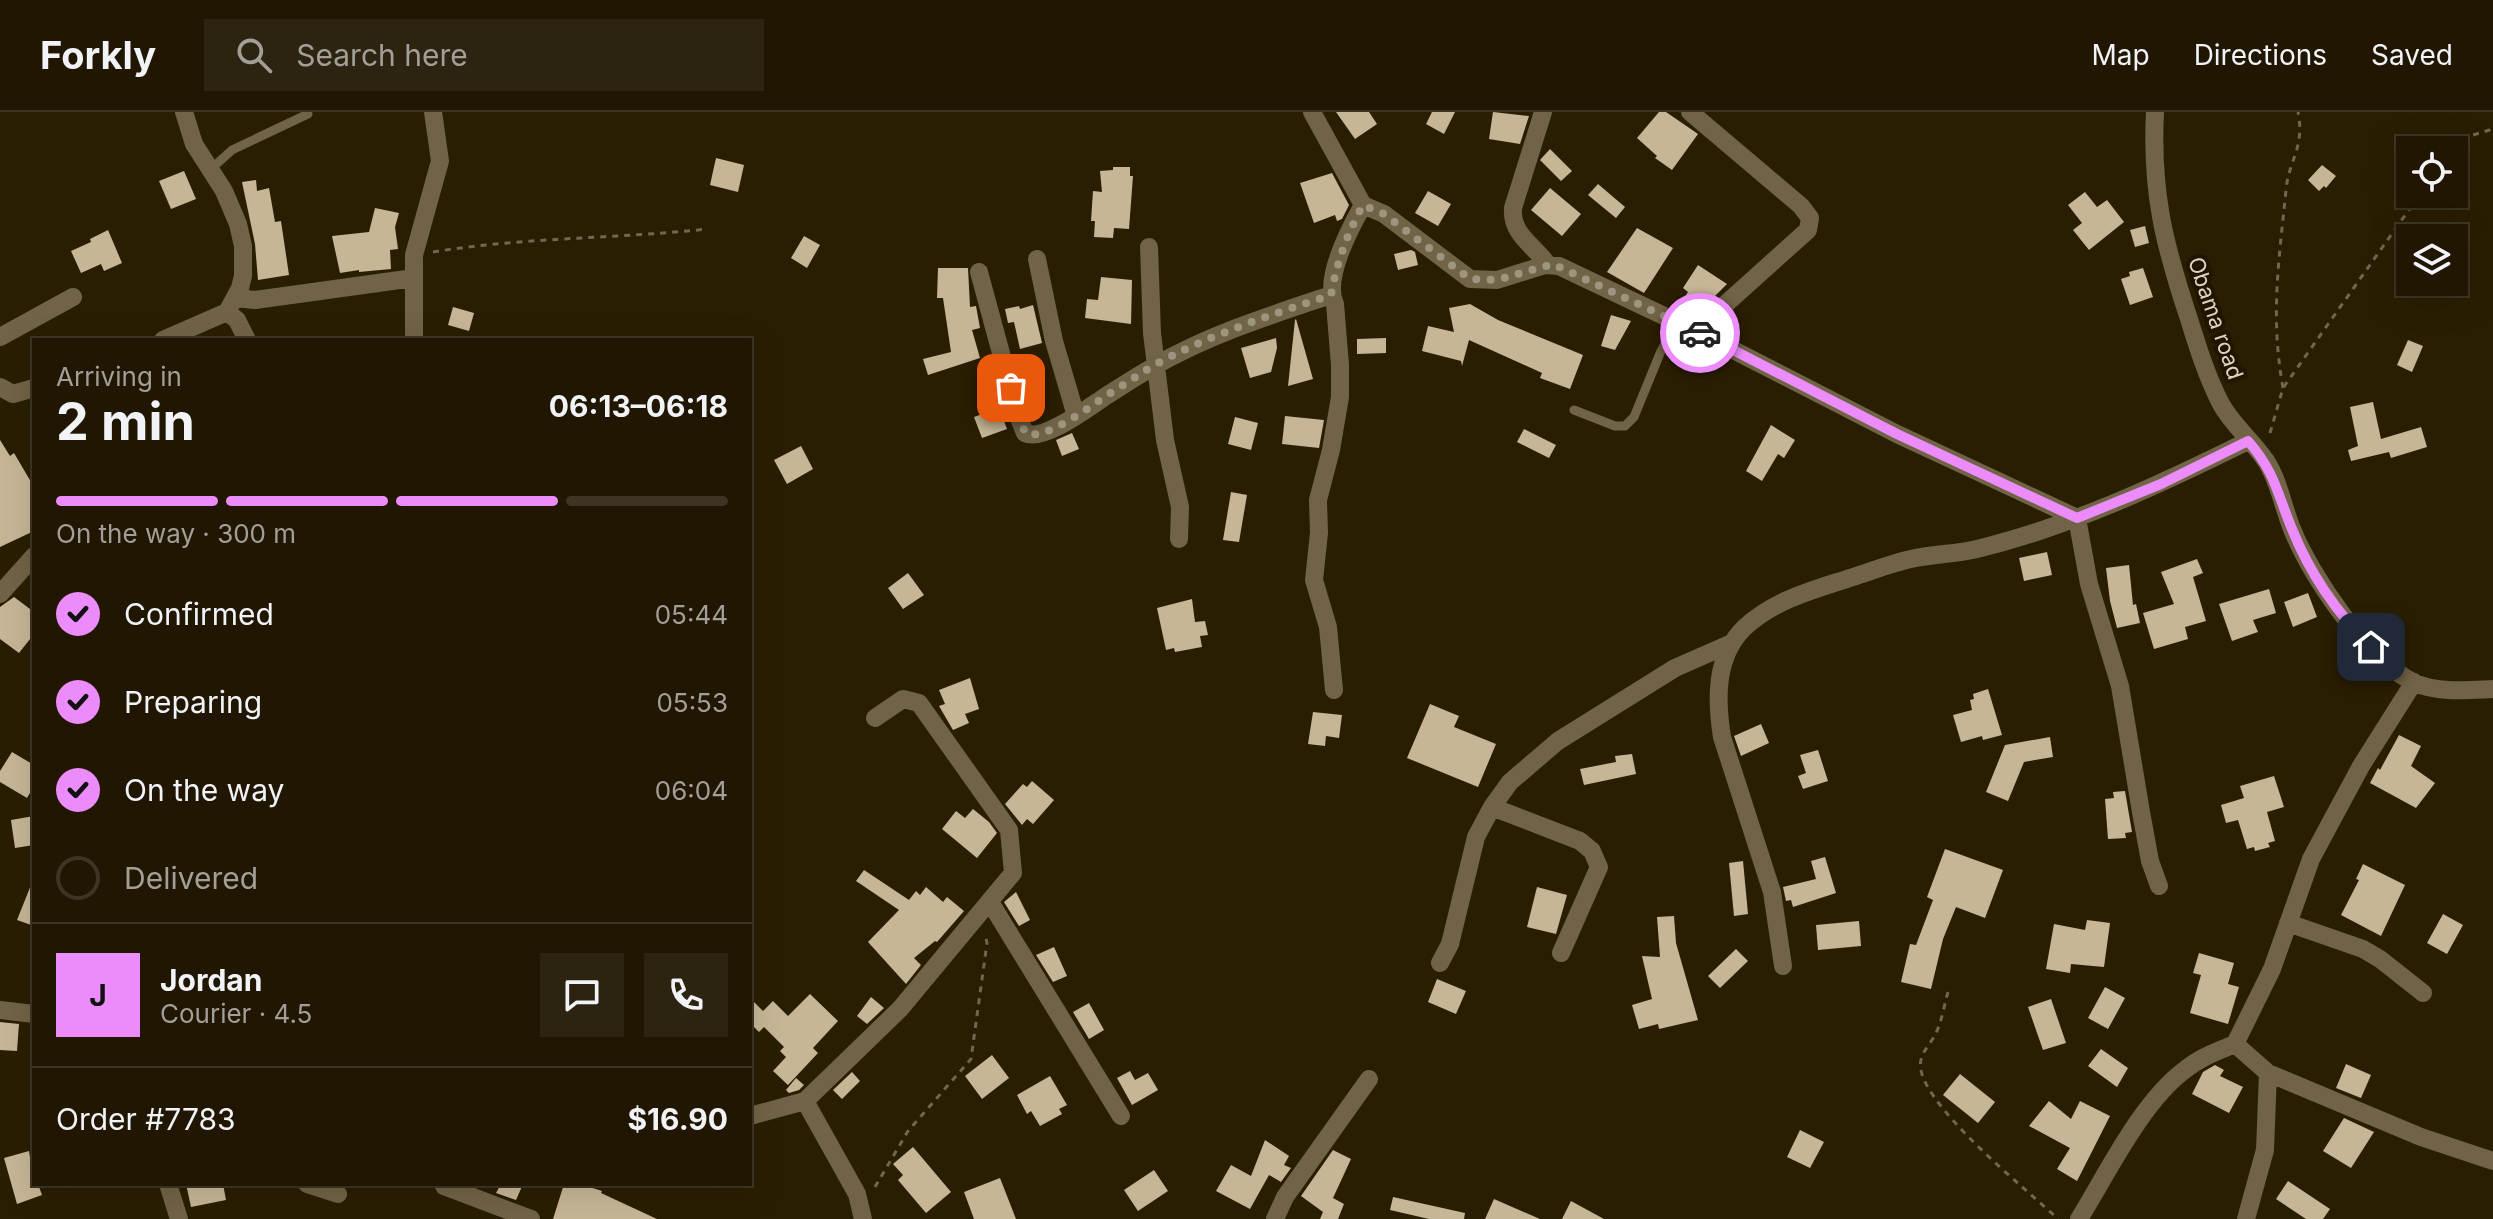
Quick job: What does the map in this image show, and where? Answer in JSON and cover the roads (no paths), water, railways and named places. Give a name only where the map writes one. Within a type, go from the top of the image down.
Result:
[{"type":"street","points":[[184,112],[194,144],[211,169],[238,224],[243,246],[243,276],[231,305],[246,338]]},
{"type":"street","points":[[414,338],[414,255],[440,161],[433,112]]},
{"type":"street","points":[[1312,112],[1363,205],[1384,214],[1470,279],[1497,280],[1548,265],[1559,266],[1706,336],[1897,434],[2077,518]]},
{"type":"street","points":[[1543,112],[1512,217],[1518,234],[1548,265]]},
{"type":"street","points":[[1690,112],[1801,206],[1810,218],[1808,230],[1709,319],[1706,336]]},
{"type":"street","name":"Obama road","points":[[2155,112],[2154,183],[2165,244],[2208,377],[2223,407],[2266,461],[2292,530],[2322,589],[2358,633],[2385,660],[2414,682],[2431,687],[2493,689]]},
{"type":"street","points":[[1334,690],[1328,627],[1314,580],[1315,550],[1319,533],[1318,500],[1340,397],[1335,304],[1331,295],[1336,265],[1348,232],[1363,205]]},
{"type":"street","points":[[1149,247],[1155,365],[1165,440],[1180,507],[1179,539]]},
{"type":"street","points":[[1037,259],[1054,341],[1076,416]]},
{"type":"street","points":[[979,272],[1025,433],[1030,435],[1044,433],[1076,416],[1155,365],[1266,317],[1331,295]]},
{"type":"street","points":[[167,338],[231,305],[414,278]]},
{"type":"street","points":[[0,337],[73,297]]},
{"type":"street","points":[[0,387],[13,394],[32,389]]},
{"type":"street","points":[[1783,966],[1772,892],[1720,722],[1718,680],[1732,643],[1744,629],[1766,610],[1791,597],[1911,559],[1976,549],[2077,518],[2161,484],[2248,441]]},
{"type":"street","points":[[2077,518],[2089,584],[2120,686],[2145,837],[2159,886]]},
{"type":"street","points":[[0,594],[32,558]]},
{"type":"street","points":[[1440,963],[1450,944],[1470,853],[1492,807],[1510,782],[1558,741],[1675,668],[1732,643]]},
{"type":"street","points":[[2079,1219],[2147,1109],[2168,1083],[2205,1056],[2235,1044],[2272,969],[2311,859],[2361,766],[2414,682]]},
{"type":"street","points":[[752,1115],[805,1101],[900,1009],[1013,873],[1009,830],[919,703],[903,699],[875,718]]},
{"type":"street","points":[[1492,807],[1580,841],[1592,851],[1599,867],[1561,953]]},
{"type":"street","points":[[985,908],[1121,1116]]},
{"type":"street","points":[[2288,923],[2363,949],[2423,993]]},
{"type":"street","points":[[0,1010],[32,1014]]},
{"type":"street","points":[[2235,1044],[2268,1073],[2421,1137],[2493,1161]]},
{"type":"street","points":[[2246,1219],[2265,1150],[2268,1073]]},
{"type":"street","points":[[1275,1219],[1285,1197],[1369,1079]]},
{"type":"street","points":[[805,1101],[857,1194],[862,1218]]},
{"type":"street","points":[[169,1186],[179,1219]]},
{"type":"street","points":[[313,1186],[338,1194]]},
{"type":"street","points":[[444,1186],[531,1219]]},
{"type":"lane","points":[[211,169],[232,150],[308,114]]},
{"type":"lane","points":[[1574,410],[1615,426],[1625,426],[1634,417],[1661,351],[1677,323]]}]
